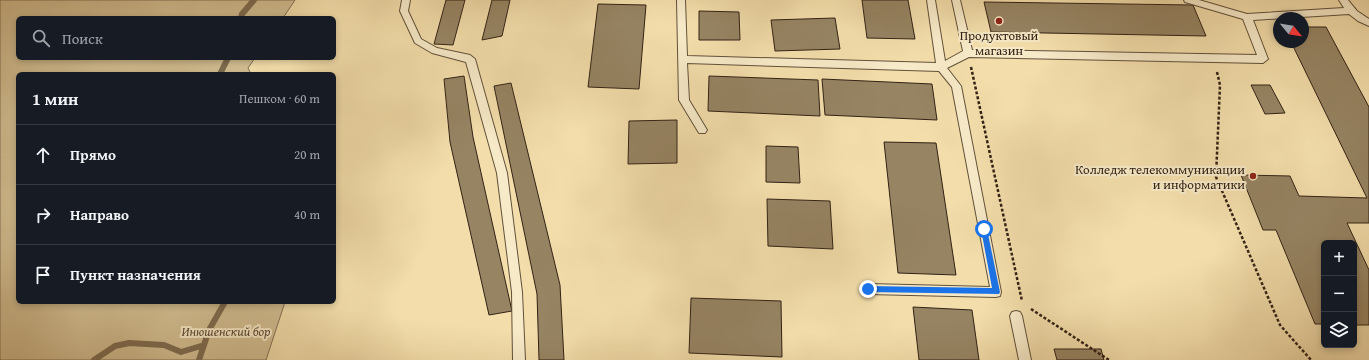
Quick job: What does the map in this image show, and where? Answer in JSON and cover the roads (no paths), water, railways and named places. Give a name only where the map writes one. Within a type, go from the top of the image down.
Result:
[{"type":"lane","points":[[406,0],[404,11],[418,41],[435,51],[470,58],[502,173],[517,292],[519,360]]},
{"type":"lane","points":[[681,0],[684,100],[702,130]]},
{"type":"lane","points":[[868,289],[996,292],[956,86],[942,67],[931,0]]},
{"type":"lane","points":[[956,0],[968,53]]},
{"type":"lane","points":[[1188,0],[1247,17],[1351,11]]},
{"type":"lane","points":[[1343,0],[1351,11],[1363,21],[1369,23]]},
{"type":"lane","points":[[683,59],[942,67],[968,53],[1213,59],[1263,58],[1247,17]]},
{"type":"lane","points":[[1016,316],[1025,360]]},
{"type":"waterway","points":[[242,16],[254,0]]},
{"type":"waterway","points":[[221,72],[227,60]]},
{"type":"waterway","points":[[199,360],[209,330],[224,304]]},
{"type":"waterway","points":[[94,360],[115,346],[129,343],[164,345],[181,352],[201,346]]},
{"type":"place","name":"Продуктовый магазин","points":[[999,21]]},
{"type":"place","name":"Колледж телекоммуникации и информатики","points":[[1253,176]]},
{"type":"park label","name":"Инюшенский бор","points":[[226,331]]}]
